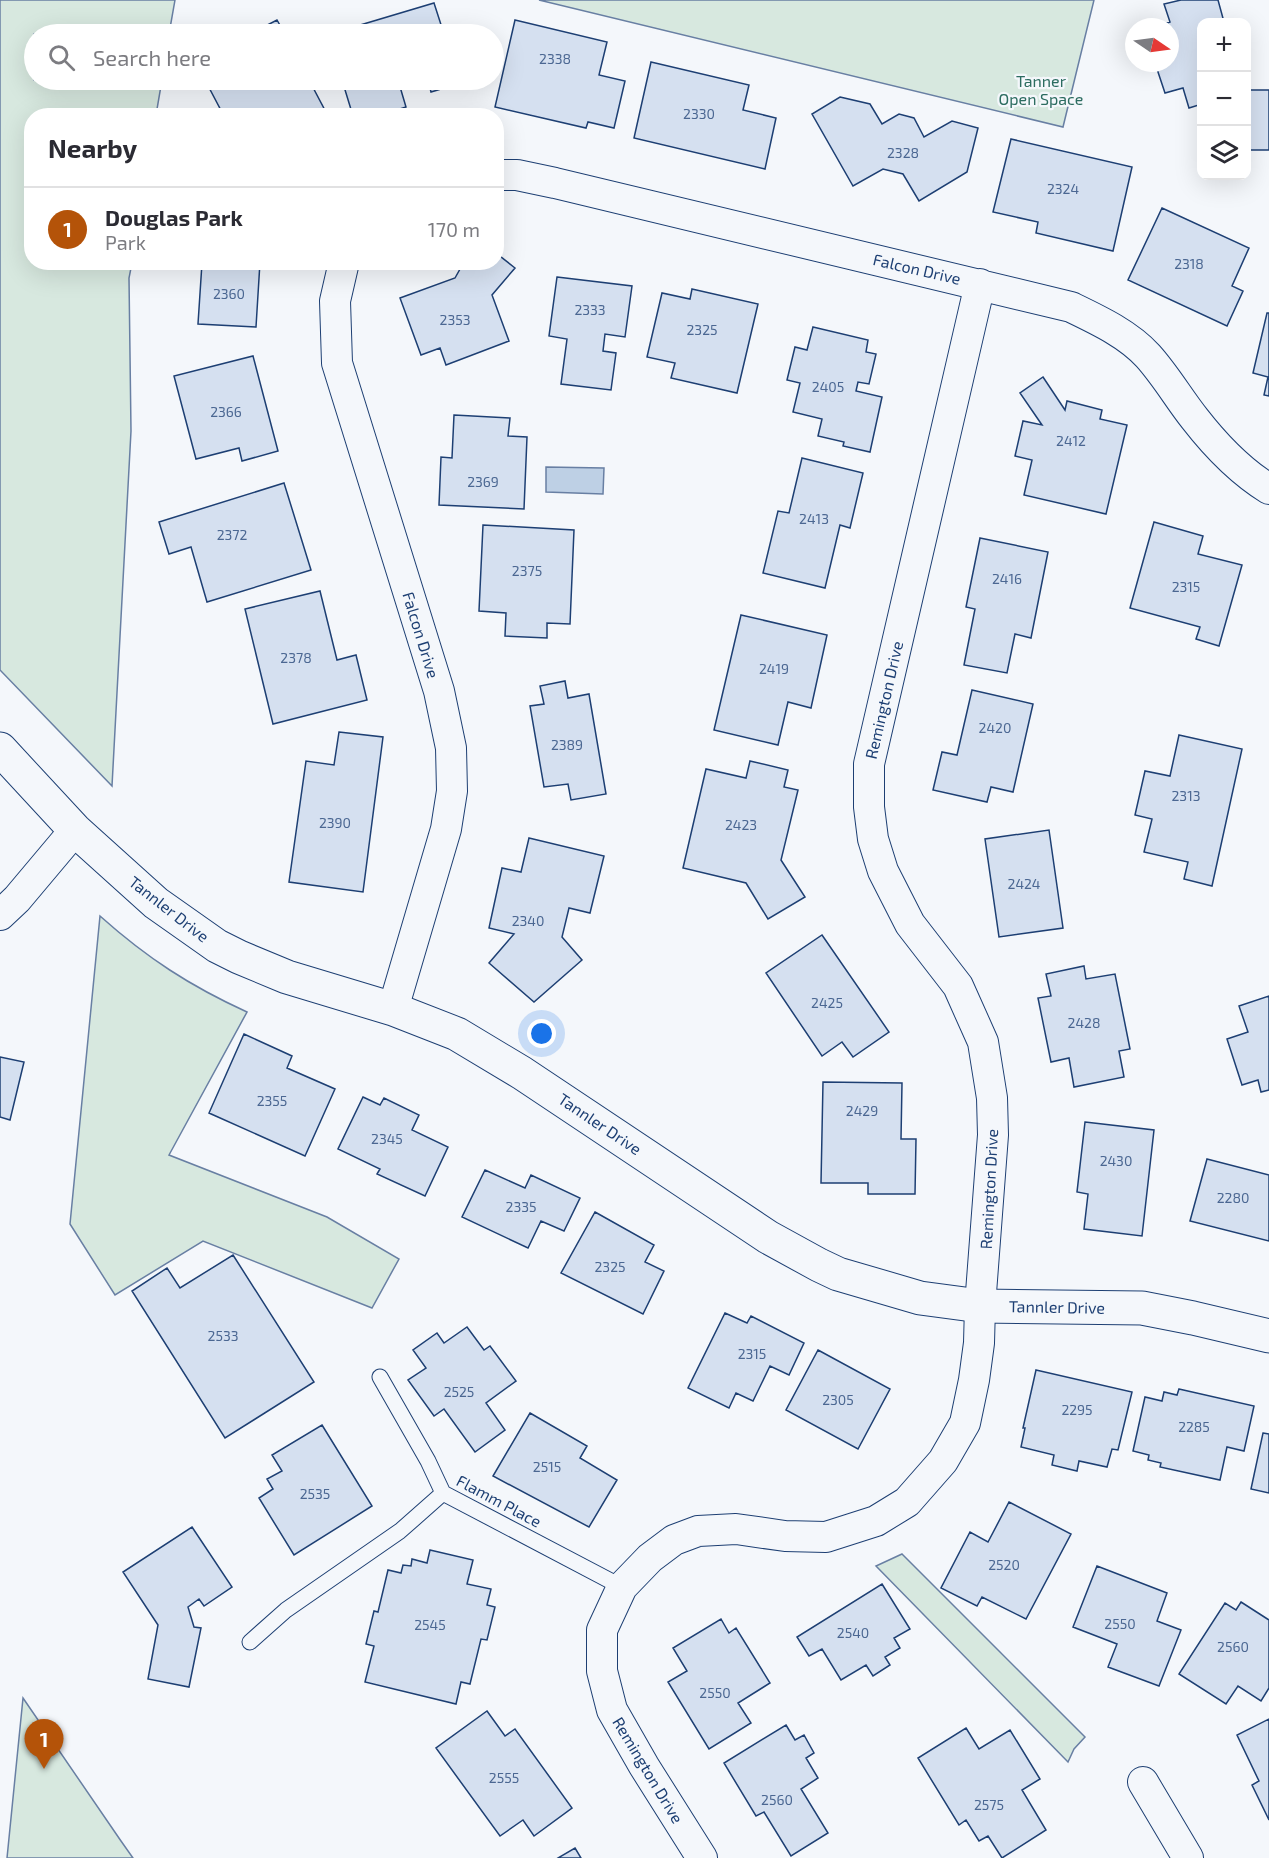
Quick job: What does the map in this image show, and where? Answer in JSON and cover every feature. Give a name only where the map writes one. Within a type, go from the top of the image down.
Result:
[{"type":"street","name":"Falcon Drive","points":[[504,175],[517,175],[566,185],[1071,307],[1111,326],[1147,355],[1221,450],[1257,482],[1269,489]]},
{"type":"street","name":"Falcon Drive","points":[[342,270],[335,301],[337,363],[439,691],[451,748],[452,791],[446,829],[393,1009]]},
{"type":"street","name":"Remington Drive","points":[[702,1858],[612,1710],[602,1671],[602,1630],[622,1587],[650,1558],[674,1540],[698,1531],[736,1529],[785,1536],[826,1537],[876,1521],[907,1502],[943,1461],[965,1423],[974,1380],[979,1343],[993,1135],[992,1098],[983,1042],[958,986],[910,924],[883,871],[873,838],[869,807],[869,764],[980,284]]},
{"type":"street","name":"Tannler Drive","points":[[0,749],[75,830],[156,903],[217,946],[287,977],[434,1023],[486,1051],[580,1111],[768,1237],[838,1274],[921,1298],[980,1306],[1142,1308],[1269,1336]]},
{"type":"street","points":[[0,915],[17,899],[75,830]]},
{"type":"street","points":[[1143,1782],[1188,1858]]},
{"type":"lane","name":"Flamm Place","points":[[380,1377],[428,1461],[443,1493],[622,1587]]},
{"type":"lane","points":[[250,1642],[286,1610],[400,1531],[443,1493]]},
{"type":"green space","points":[[0,0],[175,0],[171,24],[24,24],[24,90],[160,90],[157,108],[24,108],[24,270],[131,270],[131,431],[112,786],[0,670]]},
{"type":"green space","name":"Tanner Open Space","points":[[539,0],[1094,0],[1063,127]]},
{"type":"green space","points":[[100,916],[170,970],[247,1012],[169,1155],[327,1217],[399,1259],[372,1308],[203,1241],[115,1295],[70,1224]]},
{"type":"green space","points":[[902,1554],[1085,1737],[1074,1749],[1068,1762],[876,1566]]},
{"type":"green space","points":[[23,1698],[121,1841],[133,1858],[7,1858]]},
{"type":"water","points":[[546,467],[604,468],[603,494],[546,492]]},
{"type":"building","points":[[1181,0],[1218,0],[1223,18],[1197,18],[1197,106],[1189,108],[1183,88],[1165,93],[1158,72],[1179,72],[1179,18],[1169,18],[1164,4]]},
{"type":"building","points":[[434,3],[441,24],[364,24]]},
{"type":"building","points":[[515,20],[607,42],[599,75],[625,81],[614,128],[588,122],[586,128],[495,107],[499,90],[504,90],[504,68]]},
{"type":"building","points":[[651,62],[749,85],[743,110],[776,118],[765,169],[634,138]]},
{"type":"building","points":[[210,90],[314,90],[324,108],[220,108]]},
{"type":"building","points":[[345,90],[401,90],[406,107],[403,108],[351,108]]},
{"type":"building","points":[[1251,90],[1269,90],[1269,150],[1251,150]]},
{"type":"building","points":[[840,97],[870,104],[882,124],[899,114],[914,118],[924,137],[952,121],[978,128],[967,172],[919,201],[903,174],[883,169],[853,186],[812,114]]},
{"type":"building","points":[[1011,139],[1132,167],[1113,251],[1036,233],[1038,222],[993,212]]},
{"type":"building","points":[[1162,208],[1249,248],[1232,286],[1243,291],[1227,326],[1128,280]]},
{"type":"building","points":[[504,259],[515,268],[492,295],[509,341],[446,365],[440,348],[421,355],[400,298],[455,278],[460,270],[504,270]]},
{"type":"building","points":[[202,270],[260,270],[256,327],[198,324]]},
{"type":"building","points":[[557,277],[632,286],[625,337],[605,334],[603,351],[616,353],[611,390],[561,384],[567,339],[549,336]]},
{"type":"building","points":[[692,289],[758,304],[737,393],[671,378],[675,363],[647,357],[662,293],[690,299]]},
{"type":"building","points":[[1267,313],[1269,313],[1269,396],[1264,395],[1268,377],[1253,373]]},
{"type":"building","points":[[813,327],[868,340],[866,352],[876,354],[869,384],[858,382],[856,391],[882,397],[870,452],[843,446],[844,442],[818,436],[822,419],[793,412],[800,383],[787,380],[795,347],[807,350]]},
{"type":"building","points":[[253,356],[278,451],[242,461],[239,448],[196,459],[174,376]]},
{"type":"building","points":[[1043,377],[1065,410],[1067,401],[1102,410],[1100,419],[1127,425],[1106,514],[1024,495],[1032,460],[1015,456],[1023,421],[1042,425],[1020,393]]},
{"type":"building","points":[[454,415],[510,418],[508,436],[527,437],[524,509],[439,505],[441,457],[452,458]]},
{"type":"building","points":[[802,458],[863,473],[850,528],[840,525],[825,588],[763,573],[778,511],[789,513]]},
{"type":"building","points":[[284,483],[311,570],[207,602],[191,547],[169,554],[159,522]]},
{"type":"building","points":[[1154,522],[1203,536],[1198,554],[1242,565],[1219,646],[1196,639],[1200,627],[1130,608]]},
{"type":"building","points":[[483,525],[574,530],[570,624],[547,623],[547,638],[505,636],[506,613],[479,611]]},
{"type":"building","points":[[980,538],[1048,552],[1031,638],[1015,634],[1007,673],[964,665],[975,609],[966,607]]},
{"type":"building","points":[[320,591],[337,660],[356,655],[367,700],[273,724],[245,609]]},
{"type":"building","points":[[741,615],[827,635],[811,708],[788,702],[778,745],[714,730]]},
{"type":"building","points":[[565,681],[568,698],[589,694],[606,794],[571,800],[568,784],[544,787],[530,706],[544,704],[540,686]]},
{"type":"building","points":[[972,690],[1033,704],[1013,792],[991,787],[987,802],[933,790],[942,752],[957,755]]},
{"type":"building","points":[[339,732],[383,737],[363,892],[289,882],[306,761],[334,765]]},
{"type":"building","points":[[1179,735],[1242,749],[1212,886],[1184,879],[1188,862],[1144,852],[1152,819],[1135,815],[1145,771],[1170,776]]},
{"type":"building","points":[[750,761],[788,770],[784,787],[798,790],[781,860],[805,897],[768,919],[746,883],[683,868],[706,769],[746,778]]},
{"type":"building","points":[[1049,830],[1063,928],[999,937],[985,839]]},
{"type":"building","points":[[529,838],[604,856],[590,913],[569,908],[562,937],[582,960],[534,1002],[489,963],[514,934],[489,928],[502,868],[521,872]]},
{"type":"building","points":[[822,935],[889,1032],[853,1057],[842,1042],[822,1056],[766,973]]},
{"type":"building","points":[[1084,966],[1086,979],[1115,974],[1130,1049],[1119,1051],[1124,1077],[1074,1087],[1069,1058],[1051,1062],[1038,998],[1051,996],[1046,974]]},
{"type":"building","points":[[1269,996],[1269,1090],[1261,1092],[1258,1080],[1242,1085],[1227,1039],[1248,1032],[1239,1006]]},
{"type":"building","points":[[244,1034],[292,1056],[287,1068],[335,1089],[305,1156],[209,1113]]},
{"type":"building","points":[[0,1057],[24,1062],[10,1120],[0,1117]]},
{"type":"building","points":[[823,1082],[902,1083],[901,1139],[916,1139],[915,1194],[868,1194],[868,1183],[821,1183]]},
{"type":"building","points":[[363,1097],[380,1105],[384,1098],[419,1115],[412,1130],[448,1147],[425,1196],[377,1174],[380,1169],[338,1149]]},
{"type":"building","points":[[1085,1122],[1154,1130],[1142,1236],[1084,1229],[1088,1194],[1077,1192]]},
{"type":"building","points":[[1207,1159],[1269,1175],[1269,1241],[1190,1221]]},
{"type":"building","points":[[485,1170],[525,1188],[531,1175],[580,1198],[564,1231],[541,1221],[528,1248],[462,1217]]},
{"type":"building","points":[[595,1212],[654,1245],[645,1262],[664,1271],[643,1314],[561,1273]]},
{"type":"building","points":[[233,1255],[314,1382],[225,1438],[132,1291],[167,1268],[180,1288]]},
{"type":"building","points":[[725,1313],[747,1323],[751,1316],[804,1343],[789,1375],[770,1366],[753,1401],[736,1393],[729,1408],[688,1388]]},
{"type":"building","points":[[467,1327],[484,1350],[490,1346],[516,1381],[486,1403],[505,1430],[475,1452],[444,1409],[434,1416],[408,1380],[426,1368],[413,1350],[437,1333],[444,1343]]},
{"type":"building","points":[[818,1350],[890,1389],[858,1449],[786,1410]]},
{"type":"building","points":[[1036,1370],[1132,1392],[1118,1450],[1112,1449],[1107,1467],[1079,1461],[1077,1471],[1052,1465],[1054,1455],[1021,1447]]},
{"type":"building","points":[[1179,1389],[1254,1406],[1244,1451],[1227,1447],[1220,1480],[1160,1467],[1161,1463],[1148,1460],[1149,1455],[1133,1451],[1145,1397],[1162,1401],[1164,1392],[1177,1395]]},
{"type":"building","points":[[530,1413],[587,1446],[580,1458],[617,1480],[589,1527],[493,1476]]},
{"type":"building","points":[[322,1425],[372,1506],[294,1555],[259,1498],[273,1489],[267,1479],[282,1471],[272,1455]]},
{"type":"building","points":[[1263,1433],[1269,1434],[1269,1493],[1251,1489]]},
{"type":"building","points":[[1009,1502],[1071,1534],[1026,1619],[982,1597],[977,1606],[941,1588],[970,1532],[988,1542]]},
{"type":"building","points":[[192,1527],[232,1587],[204,1606],[199,1599],[188,1607],[194,1627],[201,1628],[189,1687],[148,1679],[158,1625],[123,1572]]},
{"type":"building","points":[[430,1550],[473,1560],[467,1584],[491,1589],[487,1605],[495,1607],[487,1640],[481,1639],[470,1684],[461,1682],[456,1704],[365,1682],[374,1646],[366,1644],[374,1611],[378,1612],[388,1570],[401,1573],[403,1565],[411,1566],[412,1559],[427,1563]]},
{"type":"building","points":[[1097,1566],[1167,1593],[1157,1621],[1181,1630],[1159,1686],[1108,1667],[1117,1644],[1073,1627]]},
{"type":"building","points":[[882,1584],[910,1629],[894,1638],[900,1648],[885,1657],[890,1665],[873,1676],[866,1665],[841,1680],[822,1649],[809,1656],[797,1637]]},
{"type":"building","points":[[1241,1602],[1269,1620],[1269,1688],[1261,1701],[1238,1686],[1226,1704],[1179,1674],[1225,1603],[1236,1610]]},
{"type":"building","points":[[721,1619],[729,1633],[736,1628],[770,1683],[738,1703],[751,1723],[709,1749],[668,1682],[687,1671],[673,1648]]},
{"type":"building","points":[[487,1711],[505,1736],[515,1729],[572,1808],[534,1836],[523,1820],[500,1836],[436,1748]]},
{"type":"building","points":[[1269,1719],[1269,1820],[1252,1785],[1259,1781],[1237,1735]]},
{"type":"building","points":[[786,1725],[795,1740],[804,1735],[814,1753],[806,1758],[818,1778],[801,1789],[828,1833],[791,1856],[764,1812],[756,1816],[724,1763]]},
{"type":"building","points":[[966,1728],[979,1749],[1010,1730],[1040,1779],[1022,1790],[1046,1830],[1002,1858],[988,1836],[979,1841],[966,1820],[959,1825],[918,1758]]},
{"type":"building","points":[[575,1848],[581,1858],[558,1858]]},
{"type":"place","name":"Douglas Park","points":[[44,1769]]}]
